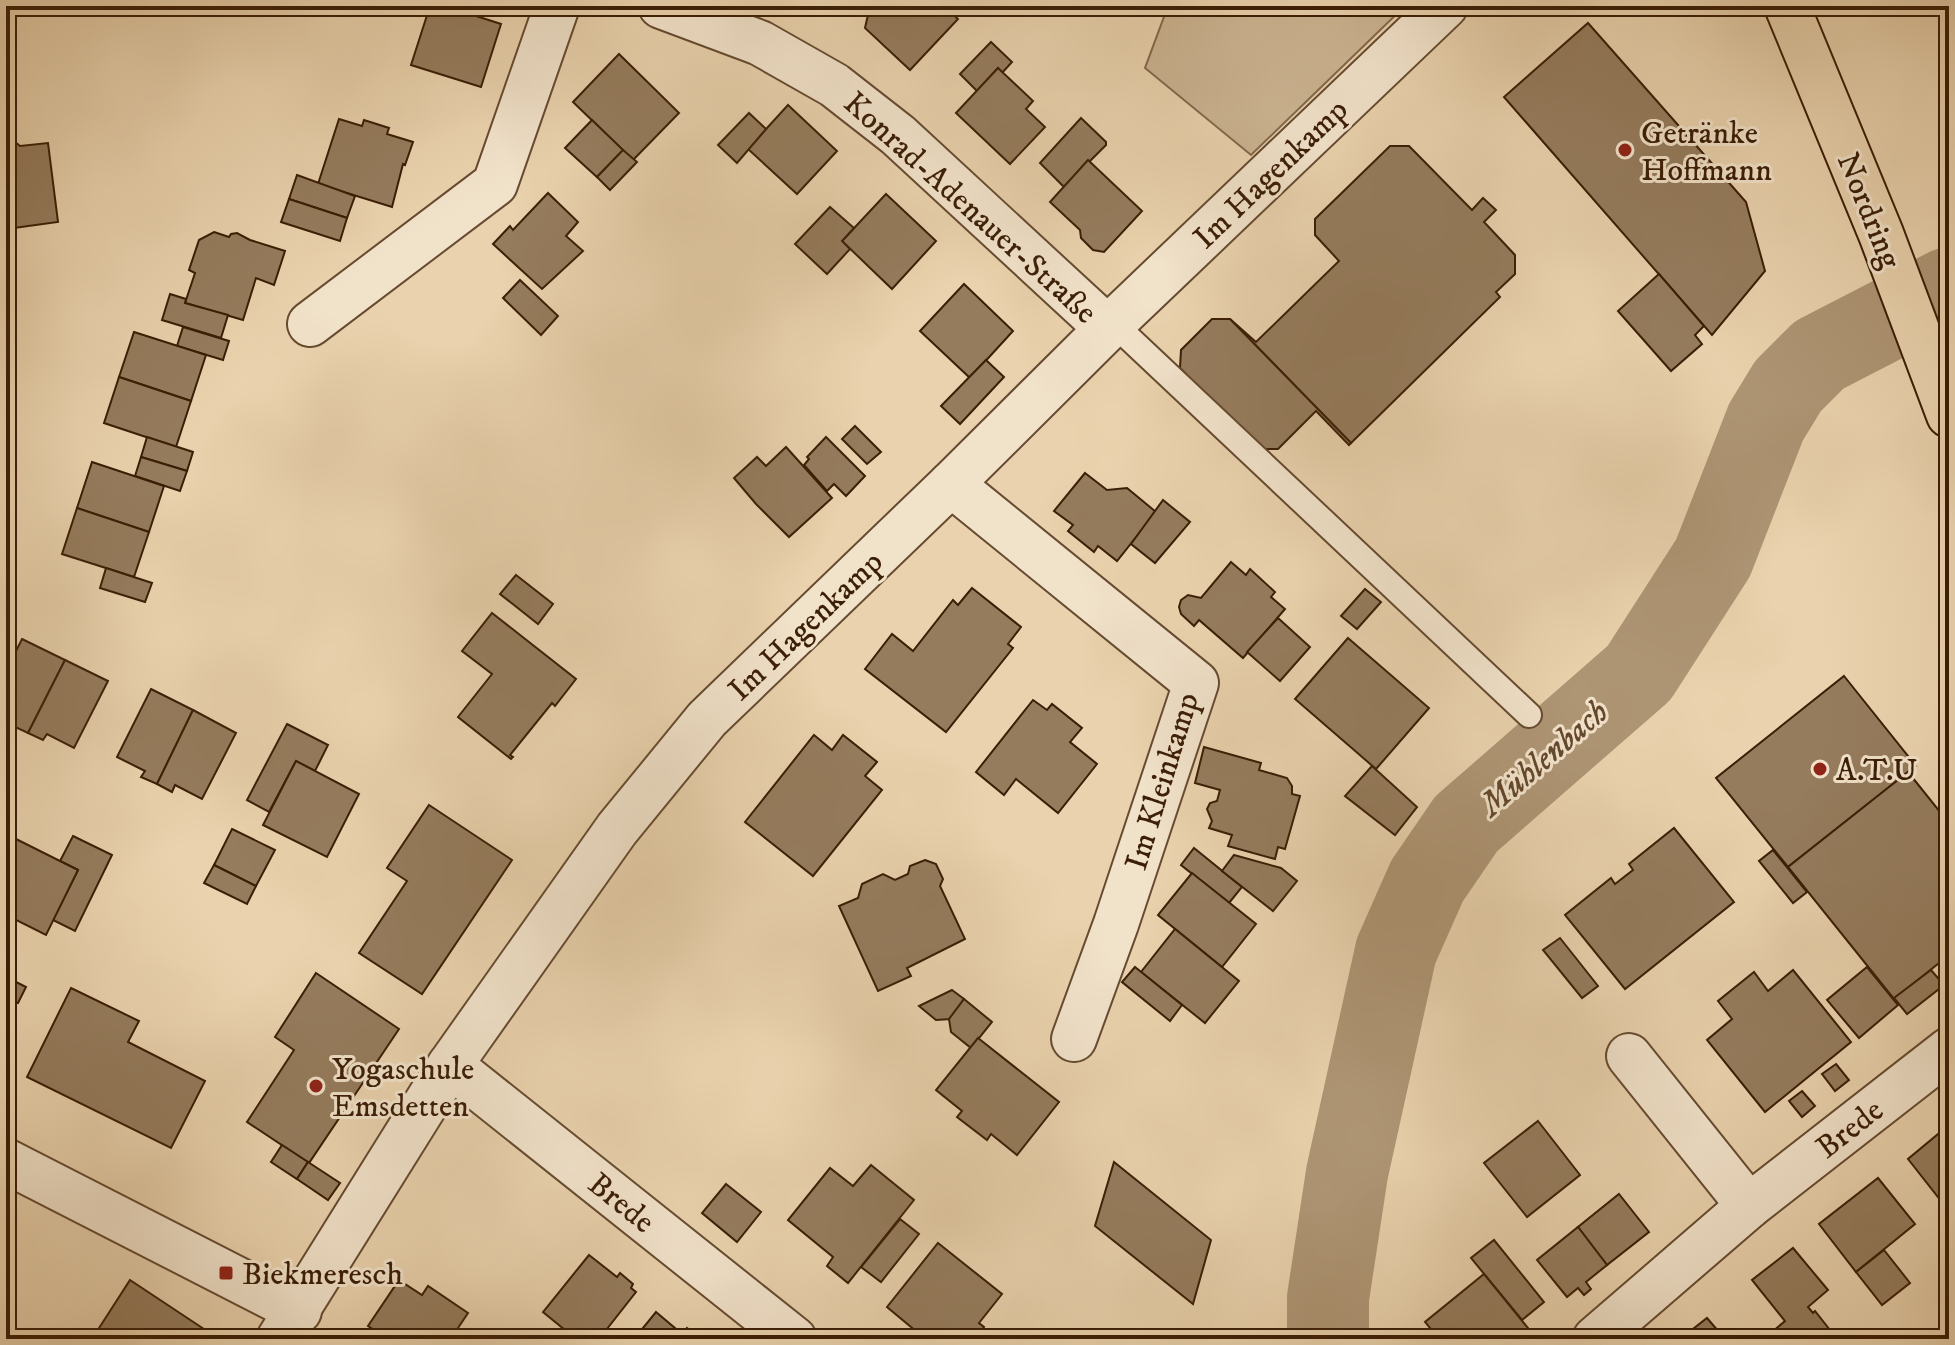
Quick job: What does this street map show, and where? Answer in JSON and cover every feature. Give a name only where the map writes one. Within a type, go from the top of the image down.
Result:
[{"type":"main road","name":"Nordring","points":[[1787,6],[1881,234],[1949,415]]},
{"type":"street","points":[[310,324],[495,184],[557,6]]},
{"type":"street","name":"Konrad-Adenauer-Straße","points":[[661,6],[760,43],[834,85],[898,135],[1110,326]]},
{"type":"street","name":"Im Hagenkamp","points":[[289,1325],[450,1065],[617,829],[707,719],[1110,326],[1445,6]]},
{"type":"street","name":"Im Kleinkamp","points":[[951,484],[1196,683],[1116,924],[1074,1039]]},
{"type":"street","name":"Brede","points":[[1595,1339],[1749,1206],[1949,1050]]},
{"type":"street","points":[[1629,1056],[1749,1206]]},
{"type":"street","name":"Brede","points":[[450,1065],[794,1339]]},
{"type":"street","points":[[6,1161],[289,1325]]},
{"type":"lane","points":[[1110,326],[1529,715]]},
{"type":"shaded area","points":[[1168,6],[1405,6],[1251,155],[1145,68]]},
{"type":"building","points":[[430,6],[445,6],[501,24],[481,87],[411,65]]},
{"type":"building","points":[[870,6],[944,6],[958,19],[910,70],[865,28]]},
{"type":"building","points":[[1940,6],[1949,6],[1949,30]]},
{"type":"building","name":"Getränke Hoffmann","points":[[1588,23],[1746,202],[1765,271],[1712,335],[1504,97]]},
{"type":"building","points":[[991,42],[1012,62],[1002,73],[998,68],[977,91],[960,74]]},
{"type":"building","points":[[619,54],[679,113],[633,160],[573,102]]},
{"type":"building","points":[[998,68],[1033,101],[1026,109],[1045,127],[1010,164],[956,113]]},
{"type":"building","points":[[788,105],[837,151],[797,194],[748,149]]},
{"type":"building","points":[[749,113],[766,129],[737,163],[718,145]]},
{"type":"building","points":[[1081,118],[1106,145],[1064,187],[1040,163]]},
{"type":"building","points":[[339,119],[362,126],[364,120],[389,128],[387,134],[413,142],[403,164],[392,207],[318,184]]},
{"type":"building","points":[[592,120],[623,150],[597,177],[565,148]]},
{"type":"building","points":[[6,138],[20,146],[48,143],[58,222],[6,229]]},
{"type":"building","points":[[1390,146],[1409,146],[1472,210],[1483,198],[1496,210],[1484,222],[1515,255],[1515,274],[1496,292],[1500,297],[1351,443],[1230,319],[1256,342],[1339,261],[1315,235],[1315,219]]},
{"type":"building","points":[[623,150],[637,162],[610,190],[597,177]]},
{"type":"building","points":[[1088,160],[1142,211],[1104,252],[1093,250],[1081,238],[1080,230],[1050,202]]},
{"type":"building","points":[[297,175],[355,196],[347,218],[289,199]]},
{"type":"building","points":[[548,193],[578,222],[566,236],[583,251],[542,289],[493,244],[510,226],[513,230]]},
{"type":"building","points":[[886,194],[936,241],[892,289],[842,241]]},
{"type":"building","points":[[289,199],[347,218],[340,241],[281,222]]},
{"type":"building","points":[[830,207],[854,228],[842,241],[850,249],[827,274],[795,244]]},
{"type":"building","points":[[214,232],[229,237],[237,233],[285,251],[274,285],[256,278],[243,320],[185,303],[195,273],[189,270],[199,240]]},
{"type":"building","points":[[1659,274],[1704,326],[1695,335],[1702,344],[1671,371],[1618,311]]},
{"type":"building","points":[[520,280],[558,316],[541,335],[503,298]]},
{"type":"building","points":[[964,284],[1013,331],[970,378],[920,331]]},
{"type":"building","points":[[170,294],[186,299],[185,303],[228,315],[221,338],[162,320]]},
{"type":"building","points":[[1212,319],[1230,319],[1351,443],[1349,445],[1316,411],[1278,449],[1259,449],[1180,368],[1181,350]]},
{"type":"building","points":[[183,327],[229,341],[223,360],[177,346]]},
{"type":"building","points":[[134,332],[206,355],[191,401],[119,377]]},
{"type":"building","points":[[986,360],[1004,377],[960,424],[941,406]]},
{"type":"building","points":[[119,377],[191,401],[176,447],[104,423]]},
{"type":"building","points":[[855,426],[881,452],[867,464],[842,439]]},
{"type":"building","points":[[147,437],[193,452],[187,471],[141,457]]},
{"type":"building","points":[[826,437],[865,476],[846,496],[834,484],[827,491],[804,465],[809,459],[807,457]]},
{"type":"building","points":[[786,447],[832,498],[789,537],[734,478],[757,457],[766,466]]},
{"type":"building","points":[[141,457],[187,471],[180,491],[135,476]]},
{"type":"building","points":[[92,462],[164,486],[149,532],[77,508]]},
{"type":"building","points":[[1085,473],[1107,490],[1127,488],[1156,512],[1117,561],[1098,546],[1094,552],[1068,531],[1073,525],[1054,511]]},
{"type":"building","points":[[1163,500],[1190,522],[1155,563],[1131,544]]},
{"type":"building","points":[[77,508],[149,532],[134,577],[62,554]]},
{"type":"building","points":[[1231,562],[1246,575],[1250,569],[1275,592],[1271,597],[1285,609],[1243,658],[1199,620],[1194,626],[1181,614],[1179,607],[1181,600],[1188,595],[1201,598]]},
{"type":"building","points":[[106,568],[152,583],[145,602],[100,588]]},
{"type":"building","points":[[516,575],[553,604],[538,624],[500,594]]},
{"type":"building","points":[[972,588],[1021,627],[1008,644],[1013,648],[946,732],[865,669],[892,634],[913,651],[953,600],[958,605]]},
{"type":"building","points":[[1365,589],[1381,602],[1357,629],[1341,616]]},
{"type":"building","points":[[492,613],[576,679],[555,706],[552,703],[510,755],[513,757],[511,759],[458,717],[492,674],[462,651]]},
{"type":"building","points":[[1278,618],[1310,647],[1280,681],[1247,652]]},
{"type":"building","points":[[1348,638],[1429,708],[1376,769],[1295,699]]},
{"type":"building","points":[[22,639],[65,660],[28,733],[13,726],[16,720],[6,714],[6,671]]},
{"type":"building","points":[[65,660],[108,681],[74,748],[47,734],[43,740],[28,733]]},
{"type":"building","name":"A.T.U","points":[[1844,676],[1916,766],[1788,867],[1716,778]]},
{"type":"building","points":[[151,689],[193,710],[157,784],[141,777],[145,771],[117,757]]},
{"type":"building","points":[[1033,700],[1047,710],[1052,704],[1082,728],[1070,742],[1097,764],[1058,813],[1016,779],[1004,795],[976,772]]},
{"type":"building","points":[[193,710],[236,733],[202,799],[175,785],[172,792],[157,784]]},
{"type":"building","points":[[287,724],[328,745],[315,771],[296,761],[269,812],[247,800]]},
{"type":"building","points":[[814,735],[832,750],[843,735],[877,762],[865,776],[882,790],[813,876],[745,822]]},
{"type":"building","points":[[1204,747],[1261,763],[1259,770],[1287,778],[1292,794],[1300,796],[1285,849],[1278,847],[1275,859],[1228,846],[1232,835],[1209,828],[1212,821],[1207,809],[1210,803],[1217,801],[1220,790],[1195,783]]},
{"type":"building","points":[[296,761],[359,794],[327,857],[263,825]]},
{"type":"building","points":[[1372,766],[1417,807],[1395,835],[1345,796]]},
{"type":"building","points":[[1908,772],[1949,823],[1949,955],[1894,999],[1788,867]]},
{"type":"building","points":[[429,805],[512,860],[422,994],[359,953],[407,881],[387,868]]},
{"type":"building","points":[[1674,828],[1734,902],[1625,989],[1565,915],[1611,878],[1615,884],[1633,870],[1629,864]]},
{"type":"building","points":[[232,829],[275,850],[256,886],[214,865]]},
{"type":"building","points":[[73,836],[112,855],[75,931],[53,920],[78,870],[60,861]]},
{"type":"building","points":[[14,838],[78,870],[46,935],[6,915],[6,854]]},
{"type":"building","points":[[1194,848],[1242,887],[1229,903],[1181,865]]},
{"type":"building","points":[[1773,850],[1807,892],[1793,903],[1759,861]]},
{"type":"building","points":[[1234,855],[1281,868],[1297,881],[1273,911],[1222,871]]},
{"type":"building","points":[[925,860],[936,864],[943,879],[940,886],[965,939],[907,968],[911,976],[878,991],[839,906],[858,898],[862,884],[883,874],[895,880],[908,874],[910,866]]},
{"type":"building","points":[[214,865],[256,886],[247,904],[204,883]]},
{"type":"building","points":[[1192,873],[1256,924],[1222,967],[1158,915]]},
{"type":"building","points":[[1175,929],[1239,981],[1205,1023],[1141,972]]},
{"type":"building","points":[[1560,938],[1598,986],[1582,998],[1543,950]]},
{"type":"building","points":[[1135,967],[1182,1005],[1170,1021],[1122,982]]},
{"type":"building","points":[[1867,967],[1898,1005],[1859,1038],[1827,1000]]},
{"type":"building","points":[[1793,970],[1851,1042],[1765,1112],[1707,1040],[1732,1019],[1718,1001],[1754,972],[1768,991]]},
{"type":"building","points":[[1931,970],[1944,985],[1907,1014],[1894,998]]},
{"type":"building","name":"Yogaschule Emsdetten","points":[[316,973],[399,1029],[309,1163],[247,1122],[294,1050],[275,1037]]},
{"type":"building","points":[[6,977],[26,987],[18,1003],[13,1001],[6,1015]]},
{"type":"building","points":[[71,988],[139,1021],[128,1042],[205,1081],[171,1148],[27,1077]]},
{"type":"building","points":[[952,990],[964,999],[951,1019],[936,1020],[919,1006]]},
{"type":"building","points":[[964,999],[992,1022],[971,1048],[951,1032],[949,1019]]},
{"type":"building","points":[[978,1038],[1059,1102],[1017,1155],[991,1134],[987,1140],[957,1117],[962,1111],[936,1090]]},
{"type":"building","points":[[1836,1064],[1849,1080],[1835,1091],[1822,1074]]},
{"type":"building","points":[[1802,1091],[1815,1106],[1802,1117],[1789,1101]]},
{"type":"building","points":[[1538,1121],[1580,1175],[1527,1217],[1484,1163]]},
{"type":"building","points":[[1949,1125],[1949,1211],[1908,1159]]},
{"type":"building","points":[[282,1145],[308,1162],[297,1179],[271,1162]]},
{"type":"building","points":[[308,1162],[340,1183],[328,1200],[297,1179]]},
{"type":"building","points":[[1114,1162],[1211,1240],[1193,1304],[1095,1226]]},
{"type":"building","points":[[871,1165],[914,1200],[848,1283],[827,1266],[833,1257],[788,1220],[830,1168],[853,1186]]},
{"type":"building","points":[[1878,1178],[1915,1224],[1856,1272],[1819,1224]]},
{"type":"building","points":[[726,1184],[761,1212],[737,1242],[702,1213]]},
{"type":"building","points":[[1619,1194],[1649,1232],[1607,1265],[1578,1227]]},
{"type":"building","points":[[900,1219],[919,1234],[881,1282],[861,1267]]},
{"type":"building","points":[[1578,1227],[1607,1265],[1586,1282],[1591,1289],[1584,1295],[1578,1288],[1567,1297],[1537,1260]]},
{"type":"building","points":[[1494,1240],[1544,1302],[1522,1320],[1471,1258]]},
{"type":"building","points":[[938,1243],[1002,1294],[979,1323],[984,1327],[975,1339],[922,1339],[887,1307]]},
{"type":"building","points":[[1793,1248],[1828,1290],[1808,1307],[1813,1313],[1815,1311],[1837,1339],[1777,1339],[1772,1332],[1785,1321],[1752,1280]]},
{"type":"building","points":[[1884,1250],[1910,1283],[1882,1305],[1856,1272]]},
{"type":"building","points":[[589,1255],[617,1277],[620,1273],[633,1284],[631,1288],[636,1292],[599,1339],[576,1339],[543,1312]]},
{"type":"building","points":[[1484,1274],[1528,1328],[1514,1339],[1439,1339],[1425,1322]]},
{"type":"building","points":[[130,1280],[213,1335],[211,1339],[92,1339]]},
{"type":"building","points":[[399,1280],[422,1295],[428,1286],[468,1313],[454,1334],[461,1339],[388,1339],[368,1326]]},
{"type":"building","points":[[656,1312],[682,1334],[678,1339],[634,1339]]},
{"type":"building","points":[[1707,1318],[1725,1339],[1668,1339],[1673,1335],[1684,1336]]},
{"type":"building","points":[[687,1328],[701,1339],[678,1339]]},
{"type":"waterway","name":"Mühlenbach","points":[[1328,1339],[1328,1298],[1347,1173],[1396,951],[1427,881],[1466,824],[1639,673],[1713,558],[1766,422],[1788,386],[1819,355],[1949,288]]},
{"type":"place","name":"Getränke Hoffmann","points":[[1625,150]]},
{"type":"place","name":"A.T.U","points":[[1820,769]]},
{"type":"place","name":"Yogaschule Emsdetten","points":[[316,1086]]},
{"type":"place","name":"Biekmeresch","points":[[226,1273]]}]
